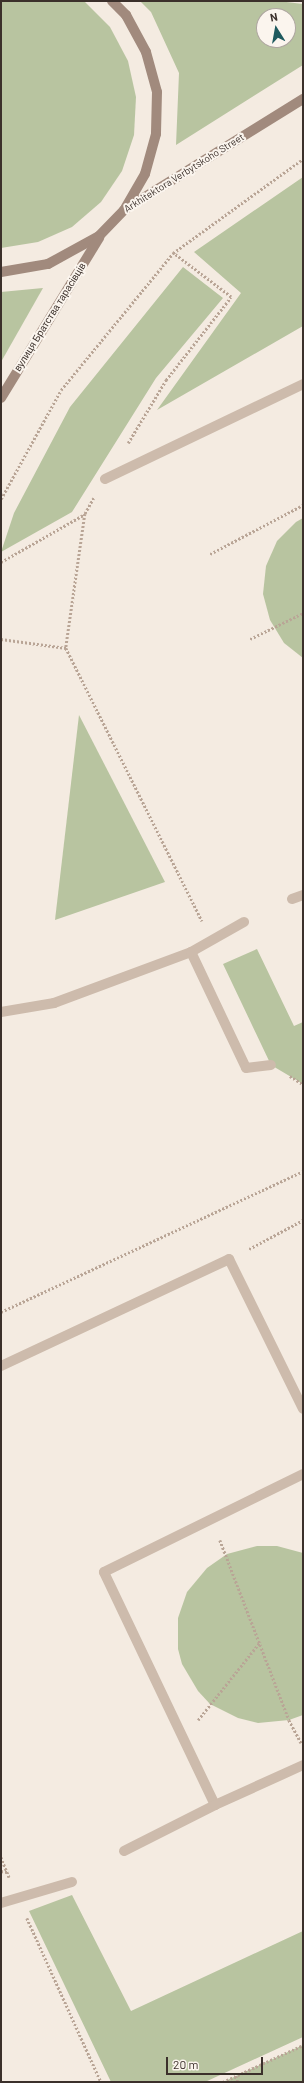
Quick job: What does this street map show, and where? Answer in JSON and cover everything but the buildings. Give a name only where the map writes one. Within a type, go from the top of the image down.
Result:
[{"type":"street","points":[[112,1],[126,15],[146,52],[157,92],[156,134],[147,167],[124,210]]},
{"type":"street","name":"Arkhitektora Verbytskoho Street","points":[[1,272],[48,264],[99,236],[124,210],[303,99]]},
{"type":"street","name":"вулиця Братства тарасівців","points":[[1,398],[99,236]]},
{"type":"lane","points":[[105,479],[303,384]]},
{"type":"lane","points":[[292,900],[303,895]]},
{"type":"lane","points":[[1,1012],[54,1003],[191,952],[244,922]]},
{"type":"lane","points":[[191,952],[246,1068],[271,1065]]},
{"type":"lane","points":[[1,1366],[229,1259],[303,1409]]},
{"type":"lane","points":[[215,1805],[104,1572],[303,1474]]},
{"type":"lane","points":[[124,1851],[215,1805],[303,1765]]},
{"type":"lane","points":[[1,1903],[19,1899],[72,1882]]},
{"type":"path","points":[[1,499],[61,390],[173,252],[303,159]]},
{"type":"path","points":[[126,446],[166,380],[231,297],[173,252]]},
{"type":"path","points":[[105,479],[85,514],[66,648],[211,940]]},
{"type":"path","points":[[210,554],[303,505]]},
{"type":"path","points":[[1,562],[85,514]]},
{"type":"path","points":[[250,639],[303,613]]},
{"type":"path","points":[[1,639],[66,648]]},
{"type":"path","points":[[1,1312],[303,1170]]},
{"type":"path","points":[[229,1259],[303,1220]]},
{"type":"path","points":[[210,1520],[227,1554],[289,1720],[303,1748]]},
{"type":"path","points":[[184,1740],[260,1642]]},
{"type":"path","points":[[1,1857],[101,2082]]},
{"type":"path","points":[[1,1871],[8,1872]]},
{"type":"path","points":[[223,2082],[303,2045]]},
{"type":"path","points":[[236,2076],[238,2082]]},
{"type":"green space","points":[[1,1],[84,1],[110,27],[128,61],[136,97],[134,135],[122,171],[101,202],[72,227],[38,242],[1,248]]},
{"type":"green space","points":[[140,1],[278,1],[303,4],[303,65],[176,145],[179,73],[151,12]]},
{"type":"green space","points":[[303,177],[303,326],[157,410],[241,293],[194,252]]},
{"type":"green space","points":[[183,267],[223,298],[156,378],[72,512],[1,552],[14,513],[70,407]]},
{"type":"green space","points":[[43,288],[1,362],[1,292]]},
{"type":"green space","points":[[303,518],[303,658],[284,643],[270,620],[263,594],[266,566],[277,541],[296,522]]},
{"type":"green space","points":[[79,715],[165,882],[55,920]]},
{"type":"green space","points":[[257,949],[294,1026],[303,1022],[303,1084],[271,1065],[223,964]]},
{"type":"green space","points":[[257,1546],[277,1546],[303,1553],[303,1715],[289,1720],[258,1723],[238,1718],[210,1704],[198,1691],[182,1664],[178,1649],[178,1618],[187,1592],[207,1568],[227,1554]]},
{"type":"green space","points":[[72,1895],[131,2011],[303,1931],[303,2037],[205,2082],[111,2082],[29,1911]]},
{"type":"green space","points":[[303,2045],[303,2082],[223,2082],[236,2076]]}]
